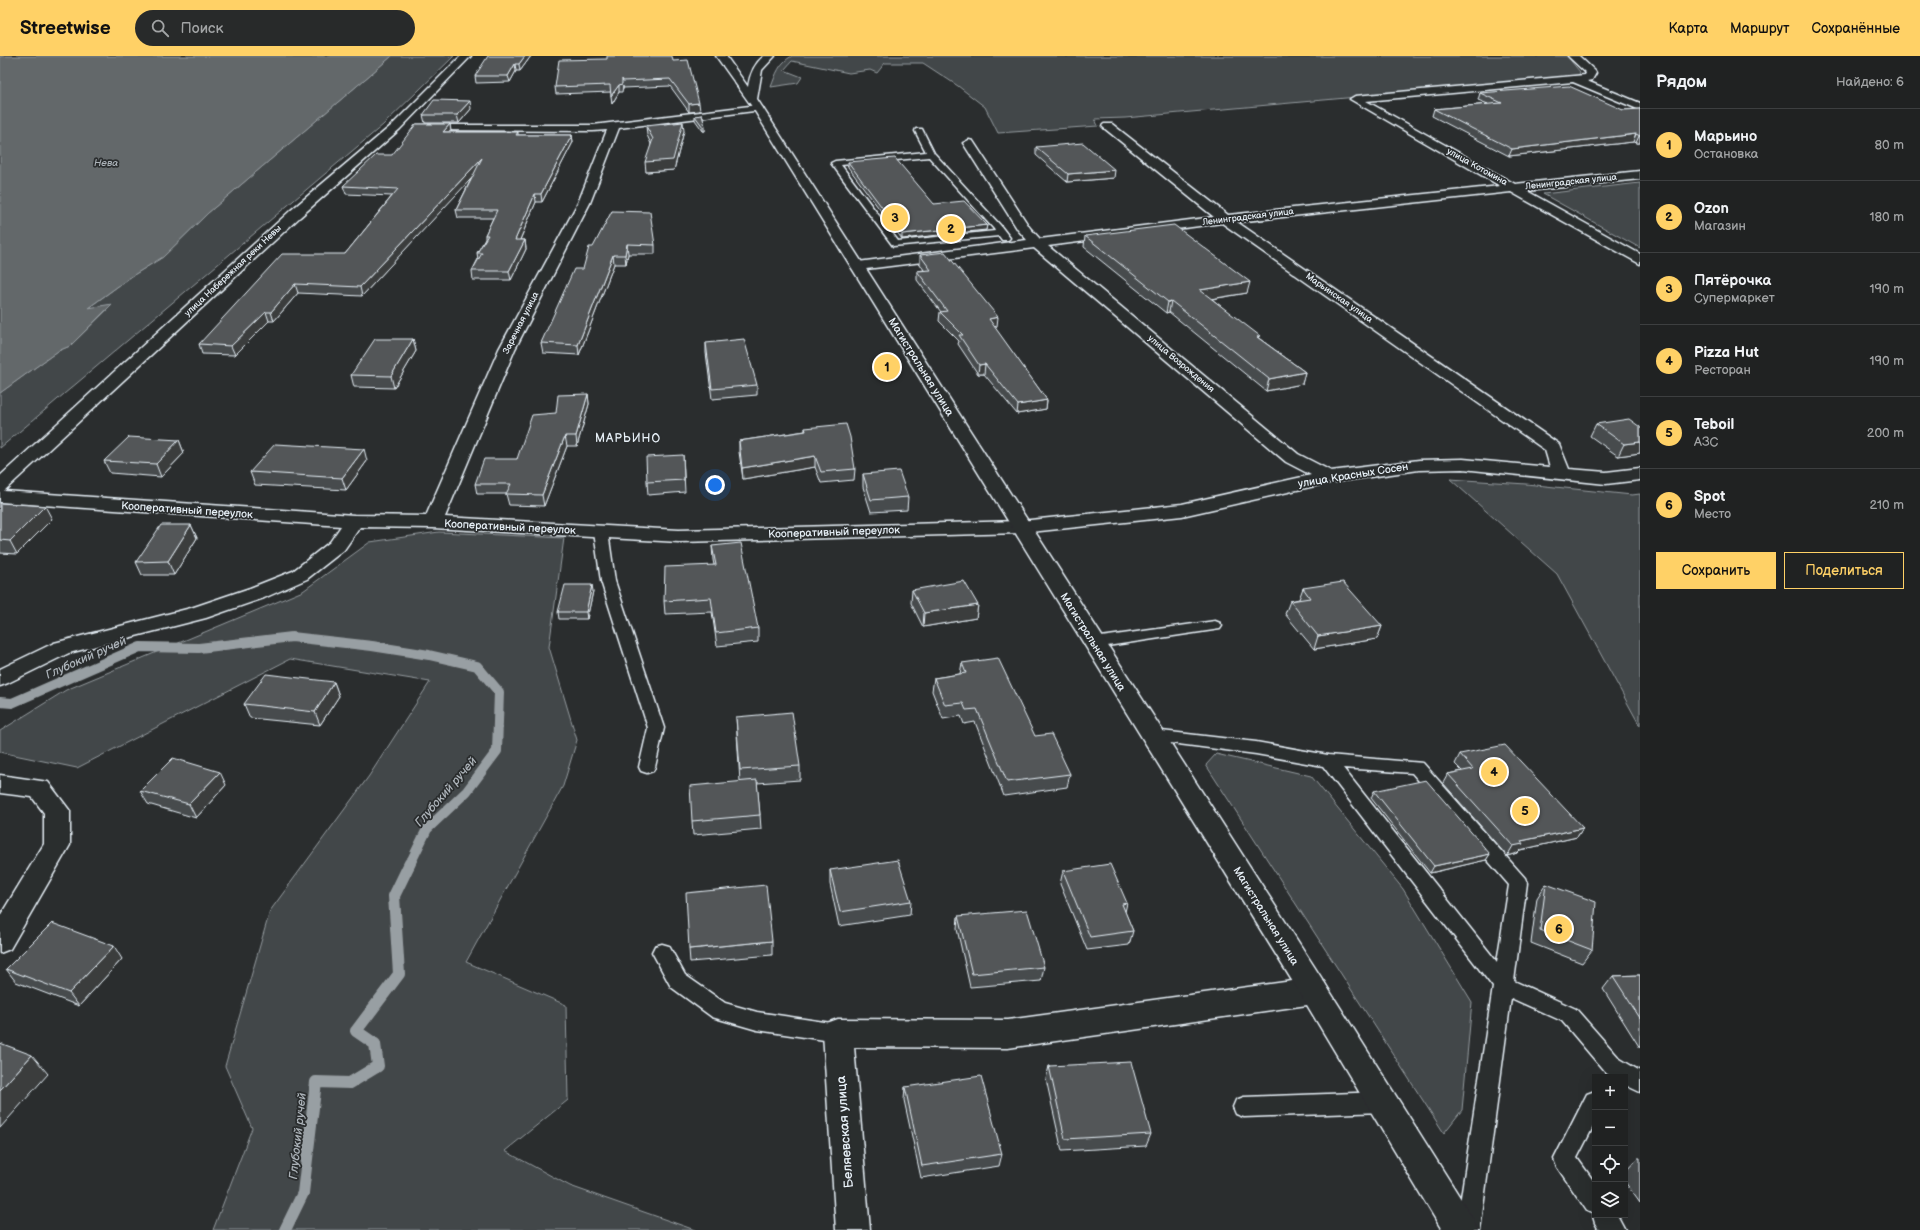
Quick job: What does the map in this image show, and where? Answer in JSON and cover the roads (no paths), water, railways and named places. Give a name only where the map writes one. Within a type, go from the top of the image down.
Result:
[{"type":"street","name":"улица Набережная реки Невы","points":[[0,486],[295,214],[396,127],[466,56]]},
{"type":"street","name":"Магистральная улица","points":[[721,56],[755,103],[858,266],[1020,527],[1314,991],[1461,1230]]},
{"type":"street","points":[[396,127],[561,129],[614,126],[755,103],[756,70],[761,63],[770,56]]},
{"type":"street","points":[[1573,56],[1591,73],[1588,78],[1576,80]]},
{"type":"street","points":[[1576,80],[1640,107]]},
{"type":"street","name":"улица Котомина","points":[[1576,80],[1355,99],[1640,260]]},
{"type":"street","name":"Заречная улица","points":[[433,522],[507,349],[584,203],[614,126]]},
{"type":"street","name":"Марьинская улица","points":[[1108,126],[1225,219],[1553,448],[1561,473]]},
{"type":"street","name":"улица Возрождения","points":[[970,143],[1025,230],[1038,244],[1292,458],[1328,477]]},
{"type":"street","name":"Ленинградская улица","points":[[858,266],[1011,248],[1225,219],[1640,175]]},
{"type":"street","name":"улица Красных Сосен","points":[[1020,527],[1182,510],[1328,477],[1419,465],[1463,464],[1606,478],[1640,474]]},
{"type":"street","name":"Кооперативный переулок","points":[[0,496],[354,521],[433,522],[679,536],[1020,527]]},
{"type":"street","points":[[0,678],[62,648],[198,613],[257,593],[300,575],[336,546],[354,521]]},
{"type":"street","points":[[0,784],[39,790],[57,811],[57,845],[0,941]]},
{"type":"street","points":[[838,1033],[1008,1034],[1314,991]]},
{"type":"street","name":"Беляевская улица","points":[[838,1033],[853,1230]]},
{"type":"lane","points":[[919,131],[931,154],[1001,233],[1011,248]]},
{"type":"lane","points":[[931,154],[835,163],[896,244],[1001,233]]},
{"type":"lane","points":[[600,532],[608,581],[656,728],[647,767]]},
{"type":"lane","points":[[1094,643],[1215,626]]},
{"type":"lane","points":[[1153,736],[1256,748],[1328,760],[1417,767],[1518,883],[1468,1230]]},
{"type":"lane","points":[[1328,760],[1503,985],[1569,1014],[1610,1071],[1640,1082]]},
{"type":"lane","points":[[662,952],[678,981],[719,1012],[757,1021],[838,1033]]},
{"type":"lane","points":[[1244,1107],[1383,1102]]},
{"type":"lane","points":[[1592,1107],[1565,1159],[1592,1199]]},
{"type":"lane","points":[[1605,1218],[1613,1230]]},
{"type":"water","name":"Нева","points":[[0,56],[392,56],[208,213],[163,257],[132,276],[88,308],[112,304],[70,346],[58,351],[0,393]]},
{"type":"waterway","name":"Глубокий ручей","points":[[0,702],[12,703],[140,647],[199,648],[292,637],[372,646],[429,655],[477,666],[499,692],[497,751],[467,791],[427,829],[410,864]]},
{"type":"waterway","name":"Глубокий ручей","points":[[285,1230],[303,1193],[316,1082],[350,1083],[378,1066],[375,1044],[356,1031],[399,974],[394,896],[410,863]]},
{"type":"place","name":"Пятёрочка","points":[[895,218]]},
{"type":"place","name":"Ozon","points":[[951,229]]},
{"type":"place","name":"Марьино","points":[[887,367]]},
{"type":"place","name":"Pizza Hut","points":[[1494,772]]},
{"type":"place","name":"Teboil","points":[[1525,811]]},
{"type":"place","name":"Spot","points":[[1559,929]]},
{"type":"district","name":"МАРЬИНО","points":[[628,438]]}]
